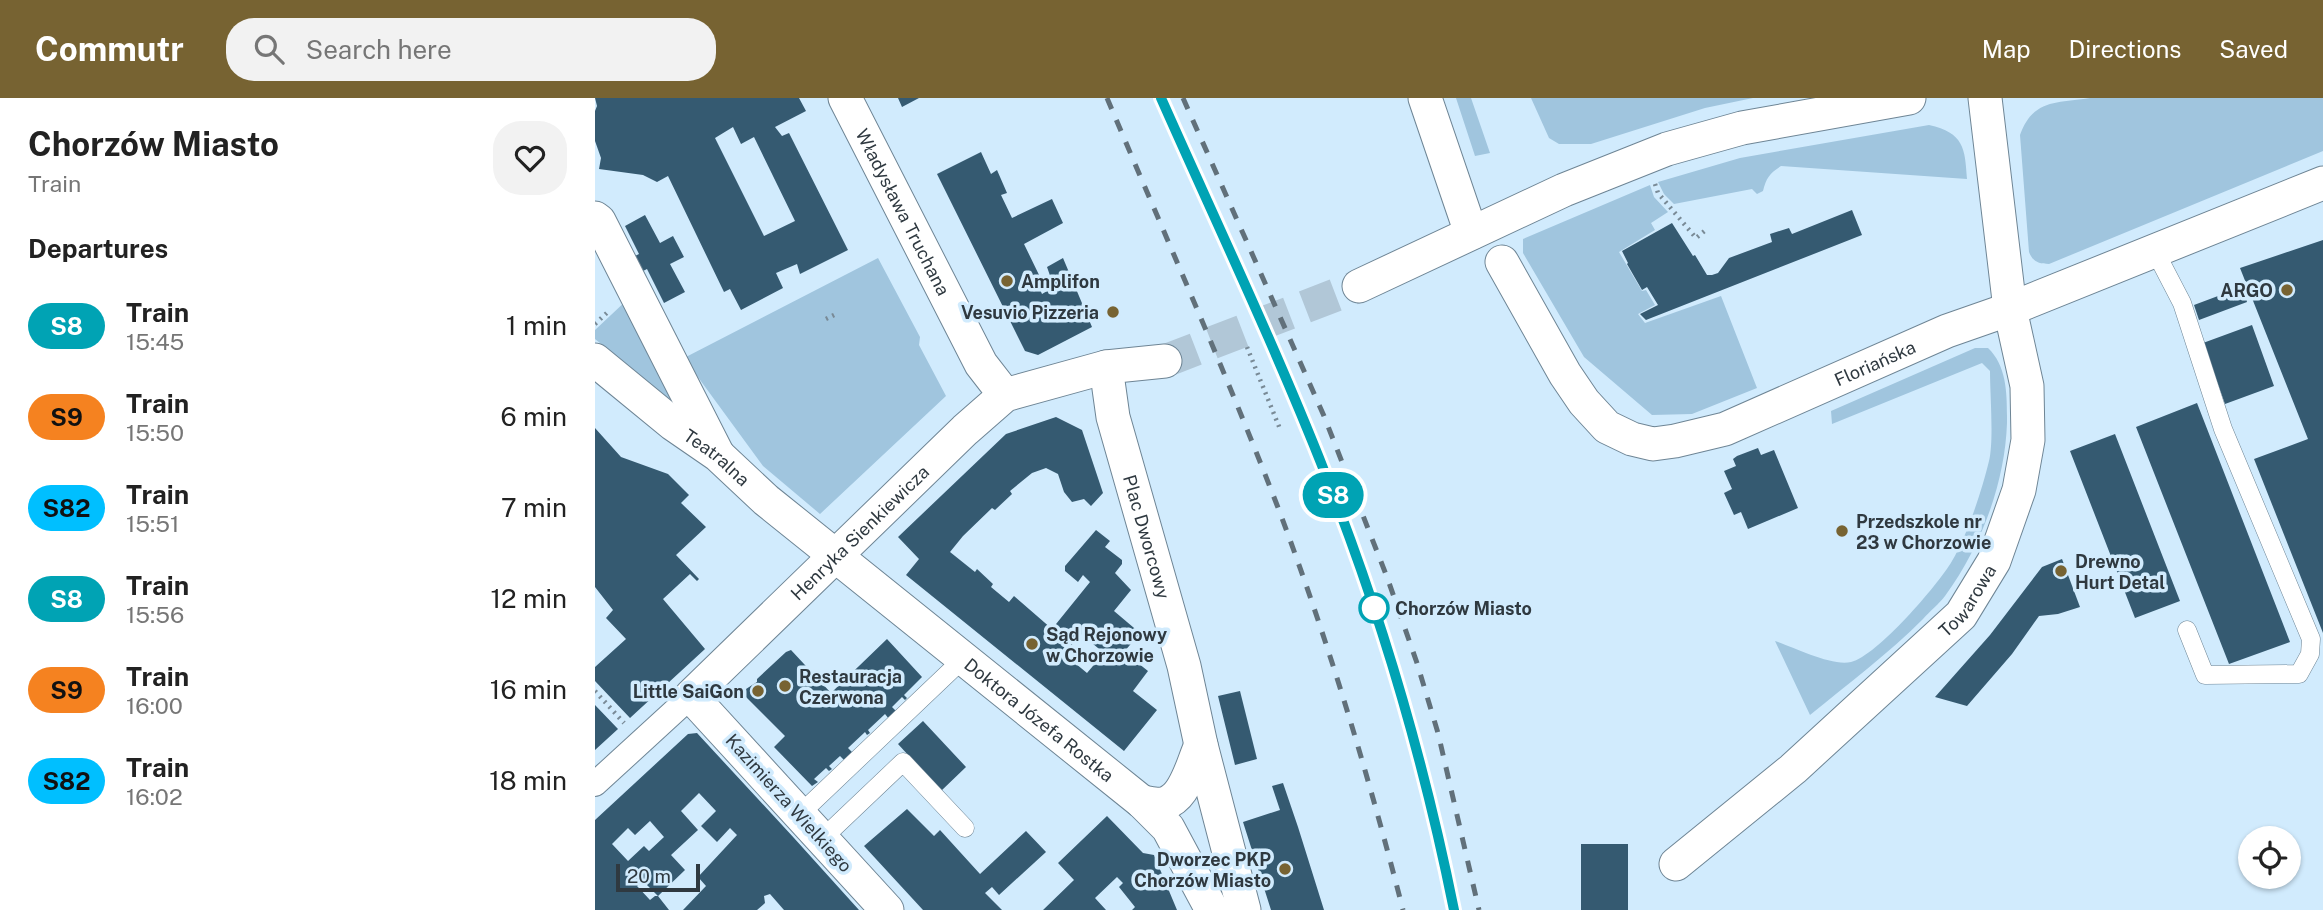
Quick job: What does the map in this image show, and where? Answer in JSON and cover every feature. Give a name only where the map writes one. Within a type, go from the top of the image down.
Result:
[{"type":"street","name":"Władysława Truchana","points":[[845,98],[981,364],[1005,395]]},
{"type":"street","points":[[1425,98],[1471,233]]},
{"type":"street","points":[[1359,286],[1627,164],[1699,139],[1767,122],[1909,98]]},
{"type":"street","name":"Towarowa","points":[[1676,864],[1793,769],[1961,615],[1994,561],[2019,490],[2028,440],[2027,386],[2010,309],[1985,98]]},
{"type":"street","name":"Floriańska","points":[[1502,262],[1565,374],[1584,402],[1607,427],[1632,439],[1653,444],[1675,442],[1725,429],[1947,331],[2010,309],[2323,183]]},
{"type":"street","points":[[595,218],[599,221],[718,455]]},
{"type":"street","name":"Teatralna","points":[[595,360],[673,424],[718,455],[766,500],[836,556]]},
{"type":"street","name":"Henryka Sienkiewicza","points":[[595,784],[691,696],[965,430],[1005,395],[1106,367],[1165,361]]},
{"type":"street","name":"Plac Dworcowy","points":[[1106,367],[1113,417],[1184,666],[1201,746],[1244,910]]},
{"type":"street","name":"Doktora Józefa Rostka","points":[[836,556],[1142,802],[1168,828],[1212,910]]},
{"type":"street","name":"Kazimierza Wielkiego","points":[[691,696],[887,910]]},
{"type":"street","points":[[1142,802],[1163,804],[1177,796],[1201,746]]},
{"type":"lane","points":[[2155,251],[2182,303],[2223,429],[2311,639],[2310,654],[2299,674],[2205,675],[2187,630]]},
{"type":"lane","points":[[799,815],[963,659]]},
{"type":"lane","points":[[822,839],[903,762],[965,828]]},
{"type":"path","points":[[1658,193],[1696,238],[1707,229]]},
{"type":"path","points":[[826,319],[838,313]]},
{"type":"path","points":[[1247,347],[1280,429]]},
{"type":"path","points":[[595,691],[641,742]]},
{"type":"shaded area","points":[[1456,98],[1471,98],[1490,153],[1475,156]]},
{"type":"shaded area","points":[[1531,98],[1753,98],[1705,108],[1591,144],[1559,144],[1549,138]]},
{"type":"shaded area","points":[[2090,98],[2323,98],[2323,151],[2049,264],[2039,263],[2029,252],[2020,135],[2025,123],[2039,109],[2057,102]]},
{"type":"shaded area","points":[[1929,125],[1941,128],[1956,137],[1963,150],[1967,179],[1781,166],[1769,176],[1763,191],[1757,194],[1752,189],[1674,204],[1664,194],[1658,182],[1740,158]]},
{"type":"shaded area","points":[[1650,185],[1654,197],[1668,212],[1651,223],[1655,230],[1619,252],[1642,291],[1646,290],[1655,305],[1638,314],[1645,323],[1721,296],[1757,388],[1692,414],[1652,415],[1584,357],[1523,253],[1523,239]]},
{"type":"shaded area","points":[[878,258],[920,337],[919,345],[946,396],[820,514],[763,466],[684,358]]},
{"type":"shaded area","points":[[628,299],[679,407],[595,339],[595,330]]},
{"type":"shaded area","points":[[1975,348],[1988,348],[1995,356],[2003,373],[2007,403],[2002,468],[1980,536],[1958,577],[1940,602],[1910,632],[1810,715],[1775,641],[1834,662],[1851,662],[1862,657],[1891,634],[1934,586],[1952,561],[1963,539],[1986,473],[1991,441],[1990,371],[1982,363],[1832,424],[1831,411]]},
{"type":"building","points":[[595,98],[799,98],[806,111],[775,127],[782,136],[789,133],[848,250],[800,274],[797,264],[776,273],[783,288],[741,310],[730,289],[724,292],[668,176],[657,182],[643,175],[599,169],[601,158],[595,141]],"holes":[[[733,127],[741,144],[754,137],[795,221],[764,236],[715,138]]]},
{"type":"building","points":[[898,98],[919,98],[902,107]]},
{"type":"building","points":[[981,152],[991,174],[997,170],[1007,193],[1001,195],[1012,218],[1052,199],[1063,223],[1024,244],[1041,279],[1037,283],[1042,294],[1054,287],[1047,267],[1063,258],[1092,327],[1038,355],[1025,351],[937,174]]},
{"type":"building","points":[[1852,210],[1862,235],[1646,320],[1640,314],[1658,305],[1647,287],[1642,290],[1622,251],[1672,223],[1707,275],[1712,275],[1718,273],[1729,258],[1772,242],[1770,234],[1789,228],[1792,234]]},
{"type":"building","points":[[645,215],[660,243],[673,236],[684,257],[670,264],[685,292],[664,303],[647,269],[641,272],[633,257],[639,254],[625,226]]},
{"type":"building","points":[[2323,240],[2323,633],[2254,459],[2308,439],[2240,268]]},
{"type":"building","points":[[2242,287],[2247,302],[2199,320],[2194,305]]},
{"type":"building","points":[[2252,325],[2274,386],[2225,404],[2203,343]]},
{"type":"building","points":[[2197,403],[2290,642],[2229,664],[2136,427]]},
{"type":"building","points":[[1056,417],[1082,430],[1103,493],[1091,506],[1084,499],[1072,502],[1064,492],[1058,474],[1046,468],[1032,473],[1010,491],[1012,494],[995,510],[992,508],[950,552],[975,572],[977,569],[993,584],[991,587],[1009,602],[1014,596],[1052,629],[1090,582],[1083,575],[1078,582],[1065,571],[1065,566],[1096,530],[1110,541],[1105,547],[1122,560],[1115,573],[1131,590],[1114,611],[1140,633],[1124,652],[1148,671],[1133,691],[1157,710],[1124,751],[906,575],[919,559],[898,537],[1006,434]],"holes":[[[1081,634],[1104,653],[1087,673],[1064,654]]]},
{"type":"building","points":[[595,428],[621,457],[668,474],[689,495],[681,503],[706,527],[676,555],[699,579],[697,581],[690,574],[663,599],[705,649],[630,718],[595,681],[595,667],[626,639],[606,618],[613,610],[595,587]]},
{"type":"building","points":[[2115,434],[2180,601],[2135,618],[2070,451]]},
{"type":"building","points":[[1758,448],[1761,455],[1774,450],[1798,508],[1748,529],[1741,512],[1734,515],[1724,493],[1732,489],[1724,471],[1736,466],[1733,459],[1737,456]]},
{"type":"building","points":[[2062,559],[2080,607],[2058,614],[2039,616],[2012,654],[1967,706],[1935,697],[1990,635],[2042,567]]},
{"type":"building","points":[[887,639],[922,677],[904,695],[907,698],[905,700],[902,697],[892,707],[897,712],[889,719],[885,714],[868,730],[870,733],[867,735],[865,732],[848,748],[853,753],[844,760],[840,756],[829,766],[832,769],[829,771],[826,768],[814,779],[818,782],[812,786],[774,747],[785,736],[746,697],[746,689],[791,650],[831,693]]},
{"type":"building","points":[[1240,691],[1257,759],[1235,765],[1218,696]]},
{"type":"building","points":[[595,705],[618,729],[595,750]]},
{"type":"building","points":[[923,721],[966,767],[941,791],[898,744]]},
{"type":"building","points":[[697,733],[859,910],[784,910],[770,894],[764,896],[765,903],[757,910],[683,910],[706,886],[698,877],[737,835],[730,828],[717,842],[701,826],[716,811],[699,793],[681,811],[698,830],[671,855],[685,870],[658,896],[669,910],[595,910],[595,820],[688,734]],"holes":[[[650,821],[664,837],[649,851],[644,846],[628,861],[612,844],[628,828],[635,835]],[[643,881],[658,896],[650,900],[637,886]]]},
{"type":"building","name":"Dworzec PKP Chorzów Miasto","points":[[1283,783],[1324,910],[1271,910],[1243,822],[1280,810],[1272,786]]},
{"type":"building","points":[[907,809],[934,836],[940,830],[980,874],[1026,831],[1046,852],[999,895],[992,887],[985,893],[1002,910],[923,910],[864,846]]},
{"type":"building","points":[[1107,816],[1143,853],[1154,855],[1177,910],[1132,910],[1135,907],[1119,887],[1123,883],[1117,877],[1095,898],[1106,910],[1043,910],[1074,880],[1058,863]]},
{"type":"building","points":[[1581,844],[1628,844],[1628,910],[1581,910]]},
{"type":"tunnel","points":[[1165,361],[1359,286]]},
{"type":"railway","points":[[1107,98],[1277,505],[1346,706],[1403,910]]},
{"type":"railway","points":[[1161,98],[1286,378],[1345,526],[1399,688],[1429,799],[1454,910]]},
{"type":"railway","points":[[1183,98],[1324,416],[1387,577],[1438,733],[1479,910]]},
{"type":"train","name":"S8","points":[[1161,98],[1317,454],[1367,588],[1402,697],[1439,839],[1454,910]]},
{"type":"place","name":"Amplifon","points":[[1007,281]]},
{"type":"place","name":"ARGO","points":[[2287,290]]},
{"type":"place","name":"Vesuvio Pizzeria","points":[[1113,312]]},
{"type":"place","name":"Przedszkole nr 23 w Chorzowie","points":[[1842,531]]},
{"type":"place","name":"Drewno Hurt Detal","points":[[2061,571]]},
{"type":"place","name":"Chorzów Miasto","points":[[1374,608]]},
{"type":"place","name":"Sąd Rejonowy w Chorzowie","points":[[1032,644]]},
{"type":"place","name":"Restauracja Czerwona","points":[[785,686]]},
{"type":"place","name":"Little SaiGon","points":[[758,691]]},
{"type":"place","name":"Dworzec PKP Chorzów Miasto","points":[[1285,869]]}]
